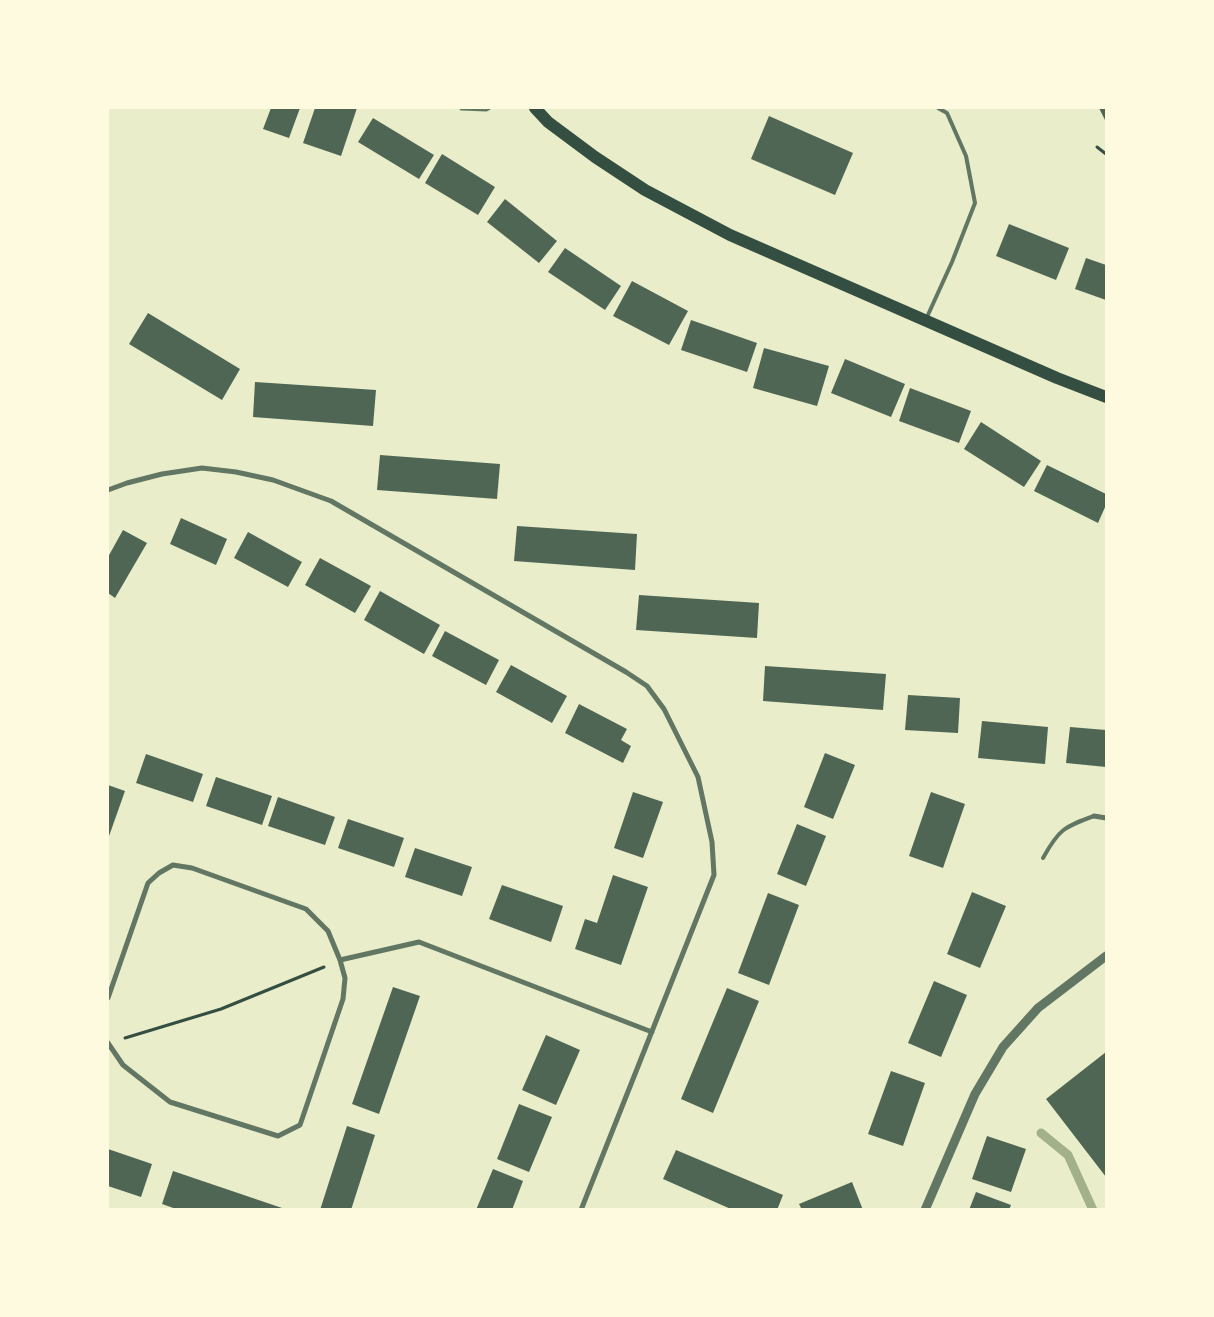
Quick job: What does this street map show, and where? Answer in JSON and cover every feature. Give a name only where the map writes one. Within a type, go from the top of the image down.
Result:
[{"type":"main road","points":[[535,108],[548,122],[595,157],[645,190],[730,235],[1057,378],[1106,397]]},
{"type":"street","points":[[462,108],[488,108]]},
{"type":"street","points":[[108,490],[162,474],[202,468],[236,472],[273,480],[331,501],[626,672],[647,686],[664,709],[698,778],[712,842],[714,875],[584,1209]]},
{"type":"street","points":[[1094,816],[1106,818]]},
{"type":"street","points":[[108,998],[148,883],[159,872],[173,865],[192,868],[306,909],[328,932],[346,978],[343,999],[300,1125],[278,1136],[170,1102],[123,1065],[108,1042]]},
{"type":"street","points":[[340,960],[419,942],[652,1032]]},
{"type":"street","points":[[925,1210],[975,1094],[1003,1047],[1038,1008],[1106,956]]},
{"type":"lane","points":[[926,320],[952,262],[975,203],[966,156],[947,113],[938,108]]},
{"type":"lane","points":[[1043,858],[1060,832],[1072,824],[1094,816]]},
{"type":"path","points":[[1097,147],[1106,154]]},
{"type":"path","points":[[108,1042],[221,1009],[340,960]]},
{"type":"building","points":[[271,108],[300,108],[289,138],[263,129]]},
{"type":"building","points":[[315,108],[357,108],[341,156],[303,143]]},
{"type":"building","points":[[1099,108],[1106,108],[1106,122]]},
{"type":"building","points":[[769,116],[853,153],[835,195],[751,159]]},
{"type":"building","points":[[373,118],[434,155],[419,179],[358,142]]},
{"type":"building","points":[[442,154],[495,187],[478,215],[425,183]]},
{"type":"building","points":[[505,199],[557,241],[539,263],[487,222]]},
{"type":"building","points":[[1009,224],[1069,248],[1056,280],[996,256]]},
{"type":"building","points":[[565,248],[621,286],[605,310],[548,272]]},
{"type":"building","points":[[1086,258],[1106,265],[1106,300],[1075,289]]},
{"type":"building","points":[[632,281],[688,311],[669,345],[613,316]]},
{"type":"building","points":[[148,313],[240,369],[222,400],[129,344]]},
{"type":"building","points":[[691,320],[757,343],[747,372],[681,350]]},
{"type":"building","points":[[764,348],[829,366],[817,406],[753,388]]},
{"type":"building","points":[[845,359],[905,384],[891,417],[831,393]]},
{"type":"building","points":[[255,382],[376,390],[373,426],[253,417]]},
{"type":"building","points":[[910,388],[971,411],[959,443],[899,421]]},
{"type":"building","points":[[981,422],[1041,461],[1024,487],[964,449]]},
{"type":"building","points":[[380,455],[500,464],[497,499],[377,490]]},
{"type":"building","points":[[1047,465],[1106,494],[1106,505],[1098,523],[1034,491]]},
{"type":"building","points":[[181,518],[227,539],[216,565],[170,544]]},
{"type":"building","points":[[517,526],[637,534],[635,570],[514,561]]},
{"type":"building","points":[[123,530],[147,543],[115,598],[108,593],[108,557]]},
{"type":"building","points":[[248,532],[302,562],[288,587],[234,558]]},
{"type":"building","points":[[320,558],[371,586],[355,613],[305,585]]},
{"type":"building","points":[[380,591],[440,625],[424,654],[364,620]]},
{"type":"building","points":[[639,595],[759,603],[757,638],[636,630]]},
{"type":"building","points":[[445,631],[499,660],[486,685],[432,656]]},
{"type":"building","points":[[511,665],[567,696],[552,723],[496,692]]},
{"type":"building","points":[[765,666],[886,674],[883,710],[763,701]]},
{"type":"building","points":[[908,695],[960,698],[958,733],[905,730]]},
{"type":"building","points":[[579,704],[627,729],[621,740],[631,746],[623,763],[565,733]]},
{"type":"building","points":[[982,721],[1048,727],[1045,764],[978,758]]},
{"type":"building","points":[[1070,727],[1106,730],[1106,767],[1066,763]]},
{"type":"building","points":[[825,753],[855,765],[833,819],[804,807]]},
{"type":"building","points":[[146,754],[203,774],[193,802],[136,783]]},
{"type":"building","points":[[216,777],[272,796],[262,825],[206,806]]},
{"type":"building","points":[[108,785],[125,791],[108,839]]},
{"type":"building","points":[[633,792],[663,802],[643,858],[614,848]]},
{"type":"building","points":[[931,792],[965,804],[943,868],[909,856]]},
{"type":"building","points":[[278,797],[335,817],[325,845],[268,826]]},
{"type":"building","points":[[348,819],[404,838],[394,867],[338,848]]},
{"type":"building","points":[[797,824],[826,836],[806,886],[777,874]]},
{"type":"building","points":[[415,848],[472,867],[462,896],[405,877]]},
{"type":"building","points":[[613,875],[648,887],[621,965],[575,949],[585,919],[597,923]]},
{"type":"building","points":[[502,885],[563,906],[551,942],[489,919]]},
{"type":"building","points":[[972,892],[1006,906],[980,968],[947,954]]},
{"type":"building","points":[[768,893],[799,905],[769,985],[738,973]]},
{"type":"building","points":[[934,981],[967,995],[941,1057],[908,1043]]},
{"type":"building","points":[[393,987],[420,996],[379,1114],[352,1104]]},
{"type":"building","points":[[727,988],[759,1001],[713,1113],[681,1099]]},
{"type":"building","points":[[546,1035],[580,1050],[556,1105],[522,1090]]},
{"type":"building","points":[[1106,1052],[1106,1177],[1046,1099]]},
{"type":"building","points":[[891,1071],[925,1083],[903,1146],[868,1134]]},
{"type":"building","points":[[519,1104],[552,1117],[529,1172],[497,1159]]},
{"type":"building","points":[[347,1126],[375,1135],[351,1210],[320,1210]]},
{"type":"building","points":[[987,1136],[1026,1149],[1011,1192],[972,1179]]},
{"type":"building","points":[[108,1149],[152,1164],[141,1197],[108,1186]]},
{"type":"building","points":[[676,1150],[783,1195],[777,1210],[733,1210],[663,1179]]},
{"type":"building","points":[[493,1169],[523,1181],[512,1210],[476,1210]]},
{"type":"building","points":[[173,1171],[285,1210],[179,1210],[162,1204]]},
{"type":"building","points":[[852,1182],[863,1210],[802,1210],[799,1204]]},
{"type":"building","points":[[976,1192],[1011,1205],[1009,1210],[969,1210]]},
{"type":"waterway","points":[[1041,1133],[1068,1155],[1093,1210]]}]
